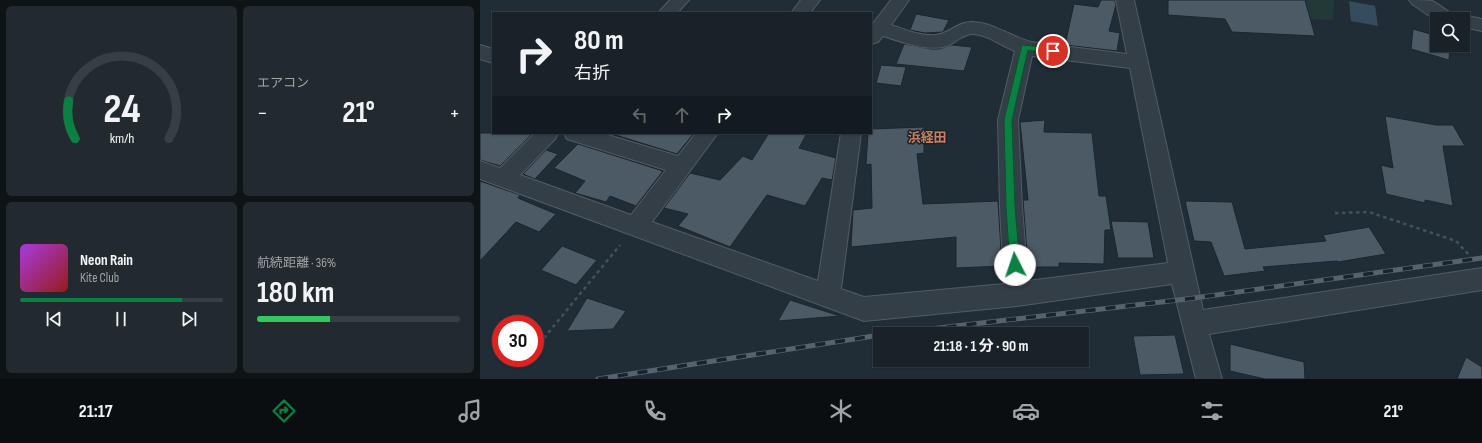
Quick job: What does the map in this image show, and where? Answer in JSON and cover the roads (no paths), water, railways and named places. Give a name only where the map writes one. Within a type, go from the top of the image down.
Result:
[{"type":"street","points":[[668,12],[680,0]]},
{"type":"street","points":[[801,12],[811,0]]},
{"type":"street","points":[[900,0],[875,33],[936,42],[948,38],[959,31],[972,28],[1025,47],[1138,62]]},
{"type":"street","points":[[1125,0],[1181,272],[1209,379]]},
{"type":"street","points":[[1418,0],[1436,12]]},
{"type":"street","points":[[1470,22],[1482,25]]},
{"type":"street","points":[[1017,294],[1011,207],[1008,120],[1025,47]]},
{"type":"street","points":[[480,52],[492,56]]},
{"type":"street","points":[[504,178],[547,134]]},
{"type":"street","points":[[577,134],[682,166]]},
{"type":"street","points":[[636,226],[707,134]]},
{"type":"street","points":[[828,295],[851,134]]},
{"type":"street","points":[[480,170],[864,309],[1017,294],[1181,272]]},
{"type":"street","points":[[1194,324],[1480,279]]},
{"type":"water","points":[[1349,1],[1375,6],[1378,26],[1351,21]]},
{"type":"railway","points":[[947,327],[1187,299],[1482,258]]},
{"type":"railway","points":[[598,379],[873,336]]},
{"type":"district","name":"浜経田","points":[[927,138]]}]
